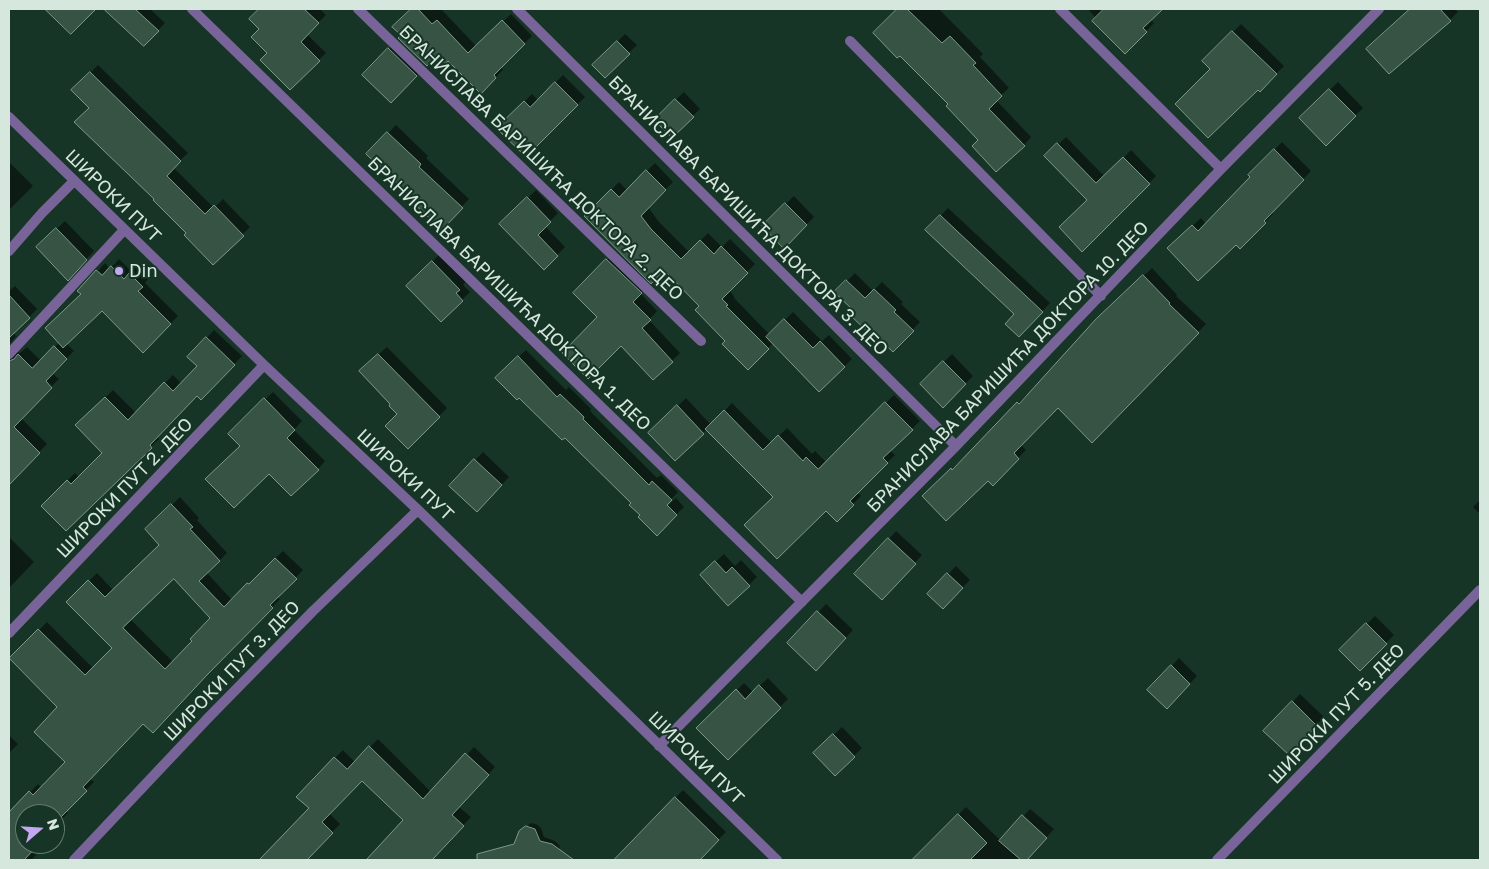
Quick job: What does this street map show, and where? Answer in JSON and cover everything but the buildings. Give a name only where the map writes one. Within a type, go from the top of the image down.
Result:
[{"type":"street","name":"БРАНИСЛАВА БАРИШИЋА ДОКТОРА 1. ДЕО","points":[[192,9],[802,602]]},
{"type":"street","name":"БРАНИСЛАВА БАРИШИЋА ДОКТОРА 2. ДЕО","points":[[358,9],[701,341]]},
{"type":"street","name":"БРАНИСЛАВА БАРИШИЋА ДОКТОРА 3. ДЕО","points":[[517,9],[956,446]]},
{"type":"street","points":[[1060,9],[1221,169]]},
{"type":"street","name":"БРАНИСЛАВА БАРИШИЋА ДОКТОРА 10. ДЕО","points":[[660,746],[956,446],[1221,169],[1379,9]]},
{"type":"street","points":[[850,41],[1101,296]]},
{"type":"street","name":"ШИРОКИ ПУТ","points":[[9,116],[124,230],[418,510],[778,860]]},
{"type":"street","points":[[9,251],[42,213],[74,181]]},
{"type":"street","points":[[9,354],[124,230]]},
{"type":"street","name":"ШИРОКИ ПУТ 2. ДЕО","points":[[9,633],[264,365]]},
{"type":"street","name":"ШИРОКИ ПУТ 3. ДЕО","points":[[74,860],[215,710],[313,611],[418,510]]},
{"type":"street","name":"ШИРОКИ ПУТ 5. ДЕО","points":[[1217,860],[1480,590]]},
{"type":"place","name":"Din","points":[[119,271]]}]
